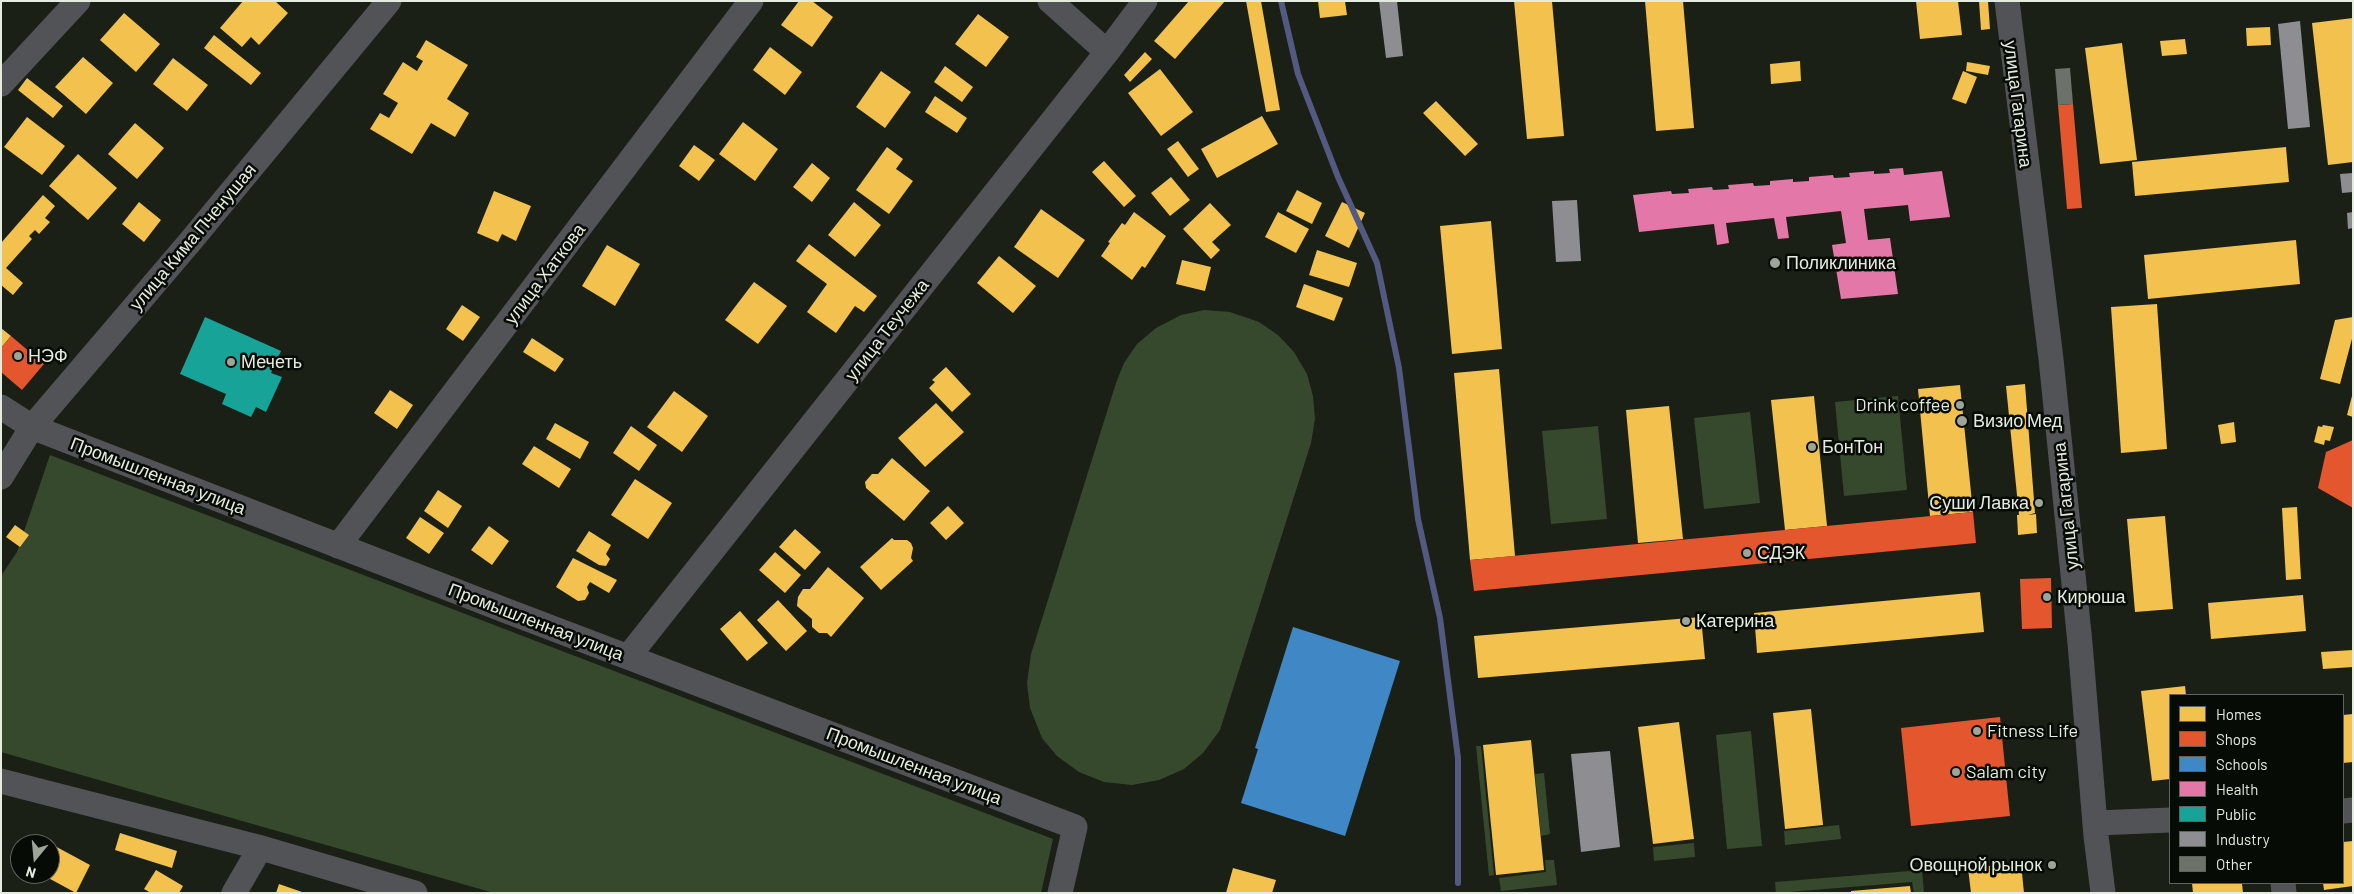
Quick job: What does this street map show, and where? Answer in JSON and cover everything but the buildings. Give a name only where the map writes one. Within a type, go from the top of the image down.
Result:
[{"type":"street","points":[[1,84],[78,1]]},
{"type":"street","name":"улица Кима Пченушая","points":[[1,476],[32,426],[188,243],[389,1]]},
{"type":"street","name":"улица Хаткова","points":[[338,546],[751,1]]},
{"type":"street","points":[[1050,1],[1107,52]]},
{"type":"street","name":"улица Теучежа","points":[[628,657],[1107,52],[1145,1]]},
{"type":"street","name":"улица Гагарина","points":[[2006,1],[2052,359],[2103,893]]},
{"type":"street","name":"Промышленная улица","points":[[1,407],[32,426],[338,546],[1075,827],[1060,893]]},
{"type":"street","points":[[1,781],[260,848],[416,893]]},
{"type":"street","points":[[2096,823],[2169,820]]},
{"type":"street","points":[[234,893],[260,848]]},
{"type":"green space","points":[[1204,310],[1230,312],[1259,322],[1278,335],[1294,352],[1307,374],[1313,396],[1315,419],[1311,443],[1220,730],[1203,753],[1184,769],[1159,780],[1132,785],[1104,782],[1079,772],[1057,756],[1042,738],[1030,708],[1027,683],[1031,654],[1116,383],[1124,363],[1137,344],[1156,328],[1181,315]]},
{"type":"green space","points":[[1898,396],[1907,490],[1844,496],[1835,402]]},
{"type":"green space","points":[[1750,412],[1760,503],[1704,509],[1694,418]]},
{"type":"green space","points":[[1598,426],[1607,519],[1551,524],[1542,431]]},
{"type":"green space","points":[[50,455],[1053,839],[1041,893],[494,893],[1,752],[1,576],[17,552]]},
{"type":"green space","points":[[1751,731],[1762,846],[1727,849],[1716,735]]},
{"type":"green space","points":[[1476,746],[1481,746],[1494,875],[1489,876]]},
{"type":"green space","points":[[1544,773],[1550,834],[1541,836],[1535,774]]},
{"type":"green space","points":[[1839,825],[1841,839],[1785,845],[1784,831]]},
{"type":"green space","points":[[1694,843],[1695,857],[1654,861],[1653,847]]},
{"type":"green space","points":[[1545,860],[1554,860],[1557,885],[1501,891],[1499,878],[1546,872]]},
{"type":"green space","points":[[1922,870],[1924,893],[1914,893],[1912,882],[1776,893],[1775,882]]},
{"type":"waterway","points":[[1281,1],[1298,74],[1338,177],[1377,263],[1399,368],[1418,519],[1440,618],[1458,758],[1458,883]]},
{"type":"place","name":"Поликлиника","points":[[1775,263]]},
{"type":"place","name":"НЭФ","points":[[18,356]]},
{"type":"place","name":"Мечеть","points":[[231,362]]},
{"type":"place","name":"Drink coffee","points":[[1960,405]]},
{"type":"place","name":"Визио Мед","points":[[1962,421]]},
{"type":"place","name":"БонТон","points":[[1812,447]]},
{"type":"place","name":"Суши Лавка","points":[[2039,503]]},
{"type":"place","name":"СДЭК","points":[[1747,553]]},
{"type":"place","name":"Кирюша","points":[[2047,597]]},
{"type":"place","name":"Катерина","points":[[1686,621]]},
{"type":"place","name":"Fitness Life","points":[[1977,731]]},
{"type":"place","name":"Salam city","points":[[1956,772]]},
{"type":"place","name":"Овощной рынок","points":[[2052,865]]}]
